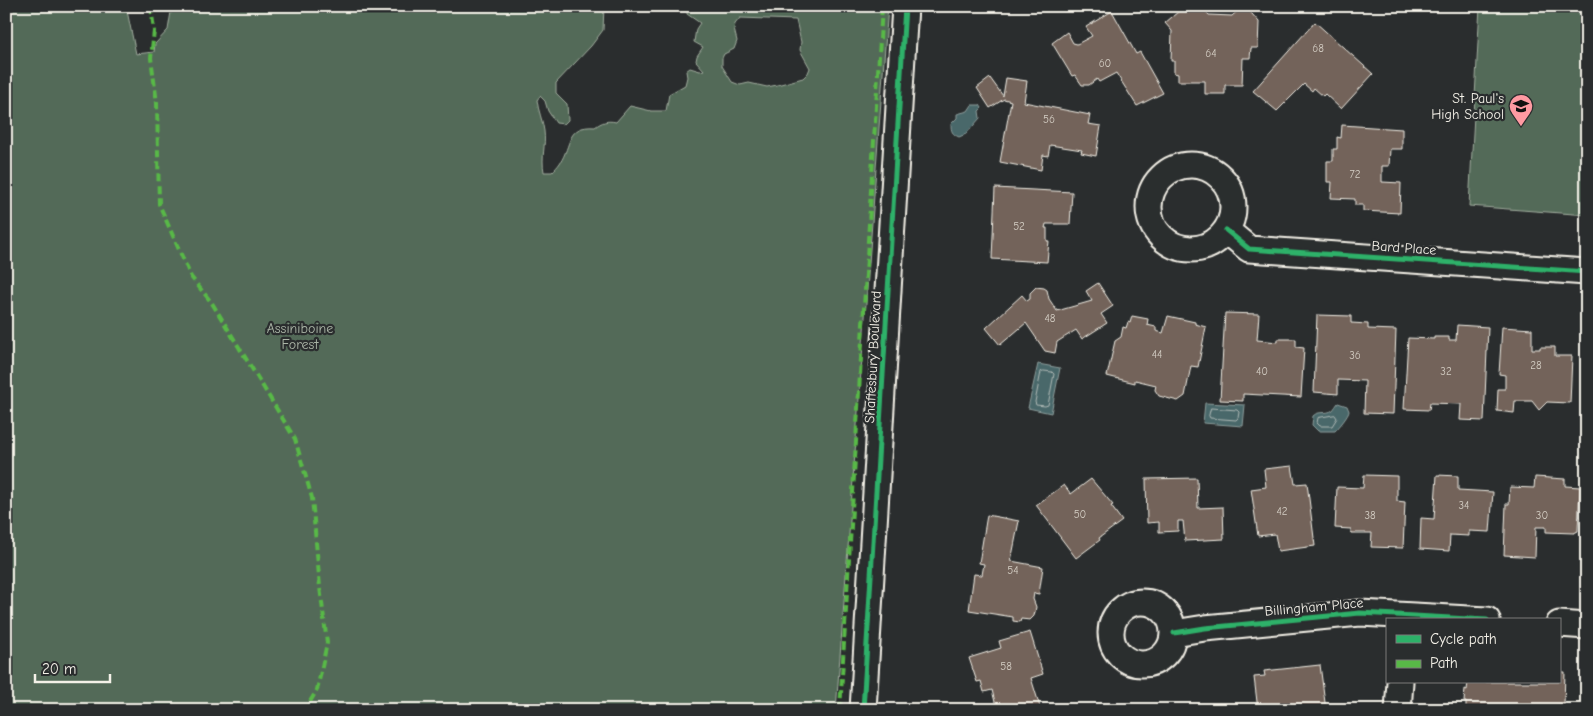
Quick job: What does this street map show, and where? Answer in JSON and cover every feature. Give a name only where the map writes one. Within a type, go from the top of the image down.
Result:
[{"type":"street","name":"Shaftesbury Boulevard","points":[[863,710],[905,6]]},
{"type":"street","name":"Bard Place","points":[[1226,230],[1249,249],[1587,272]]},
{"type":"street","name":"Billingham Place","points":[[1174,632],[1360,613],[1432,618]]},
{"type":"street","points":[[1560,624],[1587,626]]},
{"type":"street","points":[[1398,710],[1400,684]]},
{"type":"green space","name":"Assiniboine Forest","points":[[6,6],[126,6],[136,54],[154,52],[155,44],[168,30],[172,6],[604,6],[603,30],[591,46],[556,83],[556,93],[567,104],[568,120],[564,124],[556,123],[548,111],[545,101],[540,96],[537,100],[544,131],[544,172],[552,172],[564,156],[574,133],[579,129],[595,127],[607,121],[616,122],[630,106],[651,111],[666,111],[669,94],[685,85],[686,71],[690,68],[700,71],[704,70],[696,61],[703,47],[694,42],[696,29],[700,23],[687,14],[687,6],[888,6],[836,710],[6,710]],"holes":[[[740,18],[796,20],[801,42],[800,50],[810,68],[803,78],[767,87],[749,83],[740,85],[732,82],[722,66],[722,58],[724,54],[734,49],[737,41],[734,29],[735,24]]]},
{"type":"green space","name":"St. Paul's High School","points":[[1480,6],[1587,6],[1587,215],[1469,206]]},
{"type":"water","points":[[972,105],[980,105],[982,108],[979,111],[980,118],[966,134],[959,137],[952,132],[951,124],[957,118],[957,114],[968,111]]},
{"type":"water","points":[[1038,364],[1060,368],[1051,413],[1028,408]]},
{"type":"water","points":[[1205,403],[1245,405],[1243,426],[1203,423]]},
{"type":"water","points":[[1338,403],[1347,406],[1349,413],[1346,418],[1335,431],[1318,431],[1312,425],[1313,416],[1333,410]]},
{"type":"building","points":[[1175,6],[1201,6],[1209,15],[1232,16],[1245,6],[1259,22],[1258,48],[1251,48],[1250,58],[1243,58],[1242,85],[1225,85],[1225,94],[1205,94],[1205,81],[1178,81],[1178,74],[1174,73],[1174,61],[1171,61],[1172,31],[1165,23],[1179,11]]},
{"type":"building","points":[[1112,11],[1136,54],[1140,52],[1163,93],[1137,106],[1116,73],[1099,82],[1097,79],[1089,85],[1082,85],[1075,75],[1072,76],[1052,43],[1067,32],[1073,43],[1077,44],[1092,36],[1086,27]]},
{"type":"building","points":[[1315,22],[1373,74],[1341,109],[1325,94],[1323,96],[1314,88],[1312,91],[1304,84],[1277,111],[1253,91]]},
{"type":"building","points":[[990,78],[1003,96],[1006,78],[1027,81],[1024,102],[1090,115],[1088,124],[1101,126],[1096,156],[1081,153],[1082,150],[1050,145],[1048,156],[1043,155],[1041,170],[1000,162],[1011,101],[1004,99],[990,108],[977,88]]},
{"type":"building","points":[[1342,125],[1402,129],[1402,149],[1390,149],[1389,166],[1382,166],[1382,182],[1401,183],[1400,213],[1363,211],[1363,205],[1355,205],[1355,199],[1331,198],[1332,182],[1327,182],[1327,161],[1333,161],[1333,149],[1337,149],[1337,137],[1341,138]]},
{"type":"building","points":[[995,188],[1072,192],[1070,224],[1046,224],[1047,241],[1049,241],[1047,262],[992,259]]},
{"type":"building","points":[[1098,283],[1113,306],[1101,314],[1107,323],[1082,339],[1076,330],[1057,342],[1055,353],[1045,351],[1026,323],[1000,345],[986,328],[1022,295],[1027,301],[1030,299],[1030,293],[1036,287],[1047,290],[1049,299],[1057,311],[1092,301],[1086,291]]},
{"type":"building","points":[[1225,313],[1259,314],[1257,340],[1278,342],[1278,339],[1296,339],[1296,347],[1304,348],[1301,397],[1243,394],[1243,401],[1220,400]]},
{"type":"building","points":[[1317,315],[1351,316],[1351,323],[1368,324],[1368,329],[1396,330],[1393,414],[1364,413],[1365,381],[1338,380],[1338,394],[1314,392]]},
{"type":"building","points":[[1132,316],[1148,319],[1147,325],[1156,327],[1156,331],[1163,333],[1168,316],[1195,322],[1195,324],[1206,327],[1198,367],[1191,366],[1185,396],[1178,401],[1159,396],[1155,390],[1156,385],[1135,380],[1135,383],[1107,376],[1115,341],[1121,337],[1123,327],[1126,328]]},
{"type":"building","points":[[1457,325],[1488,327],[1484,421],[1460,420],[1461,404],[1430,403],[1429,410],[1404,409],[1408,338],[1434,339],[1434,337],[1449,337],[1449,340],[1456,340]]},
{"type":"building","points":[[1502,327],[1532,329],[1532,349],[1555,347],[1555,356],[1572,356],[1570,403],[1547,402],[1539,410],[1532,401],[1515,401],[1514,413],[1497,411],[1498,389],[1505,389],[1505,375],[1499,374]]},
{"type":"building","points":[[1292,466],[1295,484],[1307,483],[1315,546],[1278,551],[1275,534],[1258,536],[1251,489],[1266,487],[1264,469]]},
{"type":"building","points":[[1364,475],[1397,476],[1397,501],[1405,502],[1403,548],[1371,547],[1372,533],[1351,533],[1351,529],[1335,528],[1337,487],[1363,488]]},
{"type":"building","points":[[1437,475],[1458,476],[1458,490],[1493,492],[1490,532],[1469,531],[1469,536],[1450,535],[1449,551],[1420,549],[1421,518],[1434,519]]},
{"type":"building","points":[[1535,477],[1565,479],[1565,486],[1580,487],[1578,531],[1574,533],[1546,532],[1546,527],[1536,527],[1535,557],[1504,555],[1506,504],[1509,504],[1510,487],[1534,488]]},
{"type":"building","points":[[1197,478],[1198,508],[1223,507],[1224,539],[1185,541],[1183,521],[1178,521],[1178,531],[1159,532],[1159,522],[1147,523],[1146,479]]},
{"type":"building","points":[[1091,479],[1113,505],[1111,506],[1122,521],[1076,558],[1036,505],[1064,485],[1071,494]]},
{"type":"building","points":[[987,515],[1019,521],[1011,561],[1043,567],[1039,594],[1034,593],[1033,599],[1036,607],[1034,616],[1030,620],[1021,619],[1020,622],[1013,621],[1013,617],[969,610],[974,574],[982,575],[984,564],[979,563]]},
{"type":"building","points":[[1030,632],[1043,674],[1031,678],[1040,707],[1031,710],[997,710],[992,690],[984,692],[981,681],[977,682],[969,658],[1001,648],[999,641]]},
{"type":"building","points":[[1320,665],[1326,710],[1258,710],[1254,677],[1265,676],[1264,671]]},
{"type":"building","points":[[1560,672],[1565,672],[1564,705],[1557,705],[1560,710],[1466,710],[1466,702],[1464,702],[1465,689],[1467,690],[1468,684],[1560,684]]},
{"type":"marked path","points":[[151,6],[154,31],[151,58],[157,103],[159,204],[191,277],[212,303],[295,439],[312,498],[327,643],[317,690],[305,710]]},
{"type":"marked path","points":[[840,710],[882,6]]},
{"type":"cycle path","points":[[863,710],[905,6]]},
{"type":"cycle path","points":[[1226,230],[1249,249],[1587,272]]},
{"type":"cycle path","points":[[1174,633],[1205,628],[1360,613],[1451,618]]},
{"type":"place","name":"St. Paul's High School","points":[[1521,127]]}]
